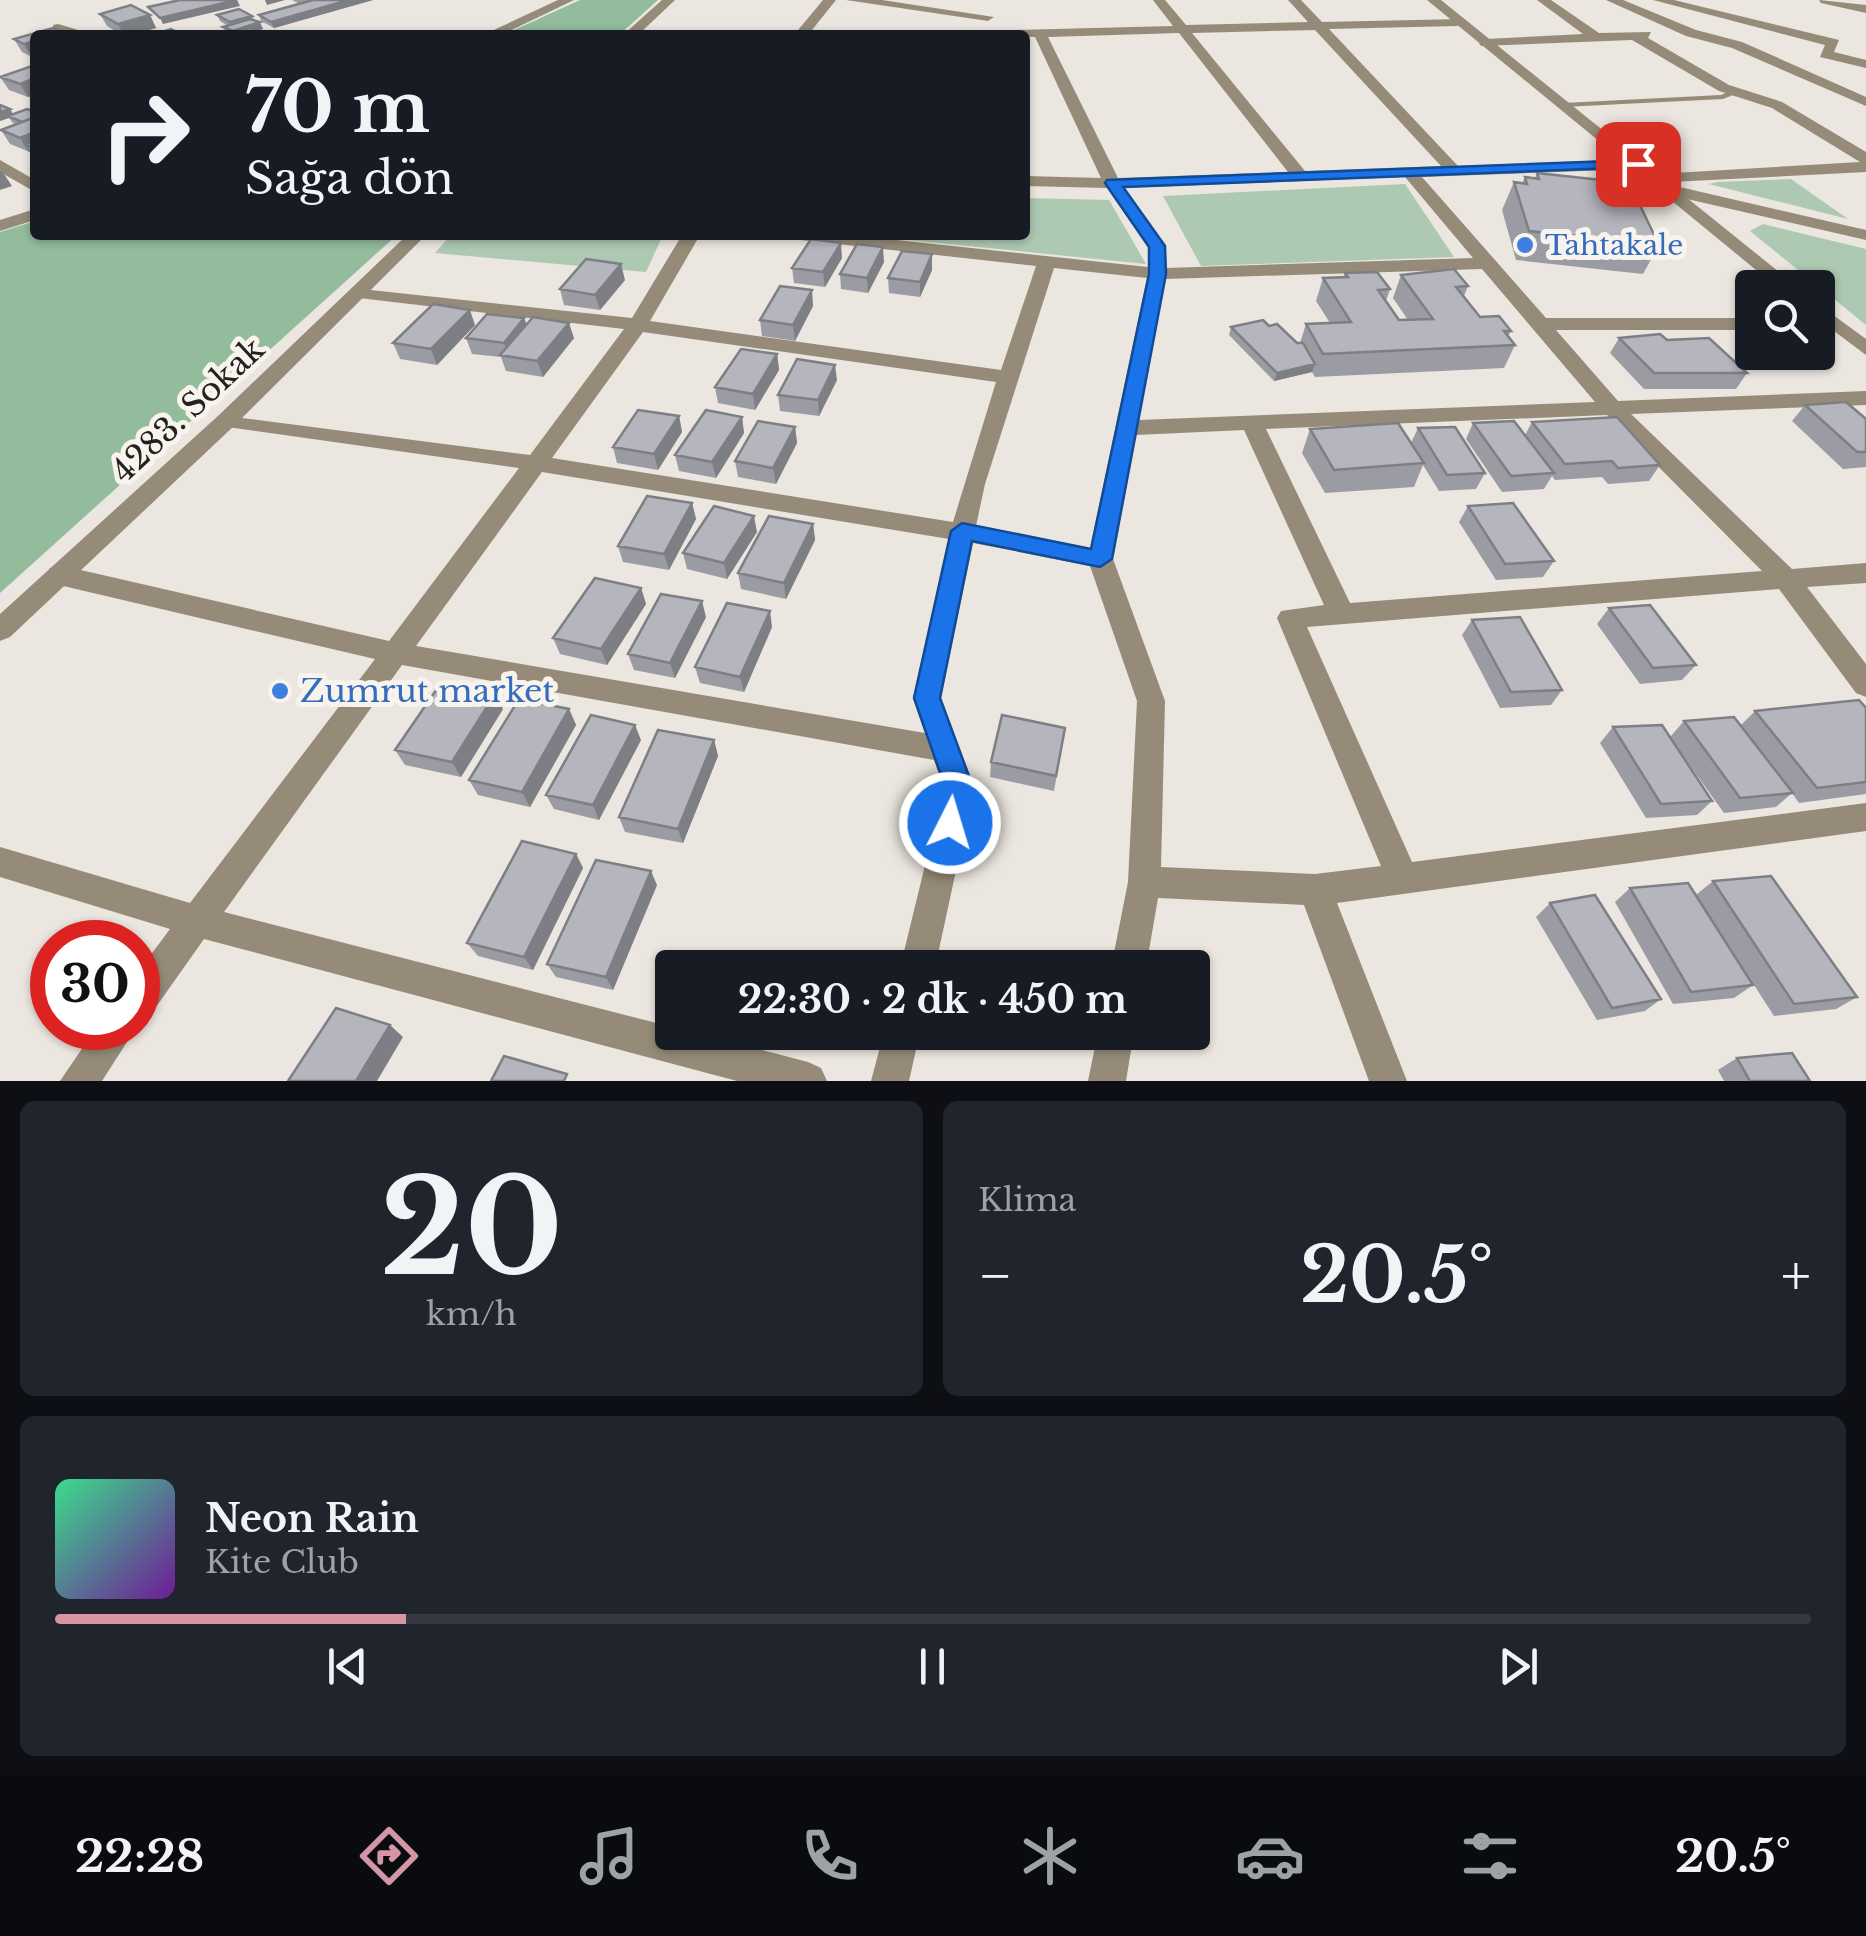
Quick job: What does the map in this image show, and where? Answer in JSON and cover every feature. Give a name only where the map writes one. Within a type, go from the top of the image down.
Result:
[{"type":"street","points":[[501,30],[568,0]]},
{"type":"street","points":[[636,30],[669,0]]},
{"type":"street","points":[[805,30],[830,0]]},
{"type":"street","points":[[852,0],[991,13],[982,30]]},
{"type":"street","points":[[1159,0],[1300,176]]},
{"type":"street","points":[[1294,0],[1454,171]]},
{"type":"street","points":[[1433,0],[1768,270]]},
{"type":"street","points":[[1542,0],[1596,37]]},
{"type":"street","points":[[1612,0],[1761,56],[1866,102]]},
{"type":"street","points":[[1658,0],[1834,43],[1825,54]]},
{"type":"street","points":[[1825,0],[1866,9]]},
{"type":"street","points":[[1030,32],[1185,32],[1457,22]]},
{"type":"street","points":[[58,28],[64,30]]},
{"type":"street","points":[[1039,32],[1112,183],[1157,246],[1157,274],[1100,559],[1151,701],[1144,882],[1131,950]]},
{"type":"street","points":[[1486,43],[1691,32]]},
{"type":"street","points":[[1633,36],[1735,91],[1778,105],[1866,163]]},
{"type":"street","points":[[1761,56],[1825,54],[1866,64]]},
{"type":"street","points":[[1664,185],[1866,163]]},
{"type":"street","points":[[1030,181],[1112,183],[1638,164]]},
{"type":"street","points":[[0,165],[30,185]]},
{"type":"street","points":[[1409,172],[1615,411],[1784,578],[1866,685]]},
{"type":"street","points":[[1664,185],[1866,235]]},
{"type":"street","points":[[0,226],[30,216]]},
{"type":"street","name":"4283. Sokak","points":[[0,630],[227,420],[413,240]]},
{"type":"street","points":[[160,972],[638,325],[687,240]]},
{"type":"street","points":[[843,240],[1157,274],[1486,263]]},
{"type":"street","points":[[921,950],[959,787],[927,698],[973,484],[1046,264]]},
{"type":"street","points":[[359,292],[638,325],[1008,377]]},
{"type":"street","points":[[1540,324],[1735,324]]},
{"type":"street","points":[[1835,330],[1866,349]]},
{"type":"street","points":[[1126,428],[1866,398]]},
{"type":"street","points":[[227,420],[536,462],[962,531],[1100,559]]},
{"type":"street","points":[[1252,424],[1342,614]]},
{"type":"street","points":[[1403,879],[1290,618],[1866,573]]},
{"type":"street","points":[[59,575],[395,653],[945,749]]},
{"type":"street","points":[[1144,882],[1315,890],[1866,818]]},
{"type":"street","points":[[0,862],[197,921],[808,1081]]},
{"type":"street","points":[[1315,890],[1388,1081]]},
{"type":"street","points":[[79,1081],[102,1050]]},
{"type":"street","points":[[890,1081],[898,1050]]},
{"type":"street","points":[[1108,1081],[1113,1050]]},
{"type":"lane","points":[[1563,105],[1723,97],[1735,91]]},
{"type":"green space","points":[[580,0],[658,0],[625,30],[514,30]]},
{"type":"green space","points":[[1791,179],[1848,219],[1709,184],[1717,182]]},
{"type":"green space","points":[[1405,184],[1454,257],[1201,266],[1163,196]]},
{"type":"green space","points":[[1030,198],[1109,200],[1146,264],[908,240],[1030,240]]},
{"type":"green space","points":[[30,223],[30,240],[391,240],[0,593],[0,232]]},
{"type":"green space","points":[[1763,224],[1866,249],[1866,325],[1835,300],[1835,270],[1798,270],[1750,231]]},
{"type":"green space","points":[[447,240],[661,240],[646,272],[435,253]]},
{"type":"building","points":[[180,0],[237,0],[160,18],[148,7]]},
{"type":"building","points":[[313,0],[349,0],[271,22],[259,15]]},
{"type":"building","points":[[131,5],[150,15],[118,24],[100,14]]},
{"type":"building","points":[[239,9],[252,16],[230,22],[217,15]]},
{"type":"building","points":[[250,19],[260,22],[236,30],[223,27]]},
{"type":"building","points":[[30,34],[30,42],[14,39]]},
{"type":"building","points":[[30,67],[30,80],[20,84],[0,77]]},
{"type":"building","points":[[30,110],[30,119],[22,122],[8,116]]},
{"type":"building","points":[[30,119],[30,134],[20,138],[1,130]]},
{"type":"building","points":[[1537,173],[1601,180],[1603,185],[1617,187],[1621,194],[1635,195],[1659,245],[1529,231],[1514,182],[1527,184],[1525,177],[1539,179]]},
{"type":"building","points":[[810,240],[841,243],[823,272],[792,268]]},
{"type":"building","points":[[857,244],[883,247],[867,278],[840,274]]},
{"type":"building","points":[[902,251],[932,254],[920,282],[888,278]]},
{"type":"building","points":[[586,259],[621,264],[595,295],[560,289]]},
{"type":"building","points":[[1454,269],[1468,286],[1456,287],[1480,317],[1499,316],[1511,331],[1504,331],[1515,345],[1323,354],[1306,324],[1351,322],[1323,278],[1348,277],[1345,273],[1377,272],[1390,289],[1378,290],[1399,320],[1433,319],[1401,275]]},
{"type":"building","points":[[780,286],[812,290],[793,325],[760,320]]},
{"type":"building","points":[[433,304],[470,310],[431,349],[393,343]]},
{"type":"building","points":[[487,314],[524,318],[504,343],[466,338]]},
{"type":"building","points":[[533,317],[569,323],[537,361],[500,355]]},
{"type":"building","points":[[1263,320],[1269,326],[1277,324],[1297,343],[1303,343],[1315,364],[1277,373],[1231,327]]},
{"type":"building","points":[[1660,334],[1667,340],[1709,338],[1735,362],[1735,370],[1747,373],[1654,373],[1619,338]]},
{"type":"building","points":[[741,349],[777,354],[753,394],[715,387]]},
{"type":"building","points":[[797,359],[835,365],[818,400],[778,395]]},
{"type":"building","points":[[1846,402],[1866,419],[1866,452],[1857,452],[1805,405]]},
{"type":"building","points":[[638,410],[679,416],[654,454],[613,447]]},
{"type":"building","points":[[706,410],[742,417],[712,462],[675,455]]},
{"type":"building","points":[[1617,417],[1660,465],[1618,468],[1612,461],[1565,464],[1532,422]]},
{"type":"building","points":[[758,421],[795,427],[773,468],[735,461]]},
{"type":"building","points":[[1514,421],[1554,473],[1511,476],[1473,423]]},
{"type":"building","points":[[1398,423],[1424,463],[1334,470],[1310,429]]},
{"type":"building","points":[[1455,427],[1485,473],[1447,475],[1418,428]]},
{"type":"building","points":[[647,496],[692,503],[664,554],[618,546]]},
{"type":"building","points":[[1513,503],[1554,561],[1505,564],[1468,506]]},
{"type":"building","points":[[714,506],[754,516],[724,563],[683,553]]},
{"type":"building","points":[[769,516],[813,524],[784,583],[738,573]]},
{"type":"building","points":[[595,578],[641,588],[601,649],[553,638]]},
{"type":"building","points":[[661,594],[702,601],[670,663],[628,654]]},
{"type":"building","points":[[727,603],[770,611],[740,677],[695,667]]},
{"type":"building","points":[[1650,605],[1696,665],[1653,668],[1609,608]]},
{"type":"building","points":[[1520,617],[1562,690],[1511,692],[1472,620]]},
{"type":"building","points":[[441,683],[495,694],[452,762],[395,750]]},
{"type":"building","points":[[519,699],[569,709],[522,792],[469,780]]},
{"type":"building","points":[[1859,700],[1866,708],[1866,782],[1817,788],[1755,711]]},
{"type":"building","points":[[591,715],[635,725],[593,805],[546,795]]},
{"type":"building","points":[[1002,715],[1065,728],[1056,776],[991,762]]},
{"type":"building","points":[[1734,717],[1793,793],[1740,798],[1684,721]]},
{"type":"building","points":[[1662,725],[1712,801],[1661,804],[1613,727]]},
{"type":"building","points":[[658,730],[714,740],[678,829],[619,817]]},
{"type":"building","points":[[522,841],[576,854],[524,957],[467,943]]},
{"type":"building","points":[[596,860],[651,871],[606,977],[547,964]]},
{"type":"building","points":[[1771,876],[1857,997],[1794,1004],[1713,881]]},
{"type":"building","points":[[1688,883],[1753,985],[1691,992],[1630,888]]},
{"type":"building","points":[[1595,895],[1661,999],[1612,1008],[1550,903]]},
{"type":"building","points":[[336,1008],[390,1025],[356,1081],[288,1081]]},
{"type":"building","points":[[1792,1053],[1810,1081],[1750,1081],[1737,1058]]},
{"type":"building","points":[[504,1056],[567,1074],[564,1081],[491,1081]]},
{"type":"place","name":"Tahtakale","points":[[1525,245]]},
{"type":"place","name":"Zumrut market","points":[[280,691]]},
{"type":"route","points":[[950,823],[959,787],[927,698],[962,531],[1100,559],[1157,274],[1157,246],[1112,183],[1638,164]]}]
